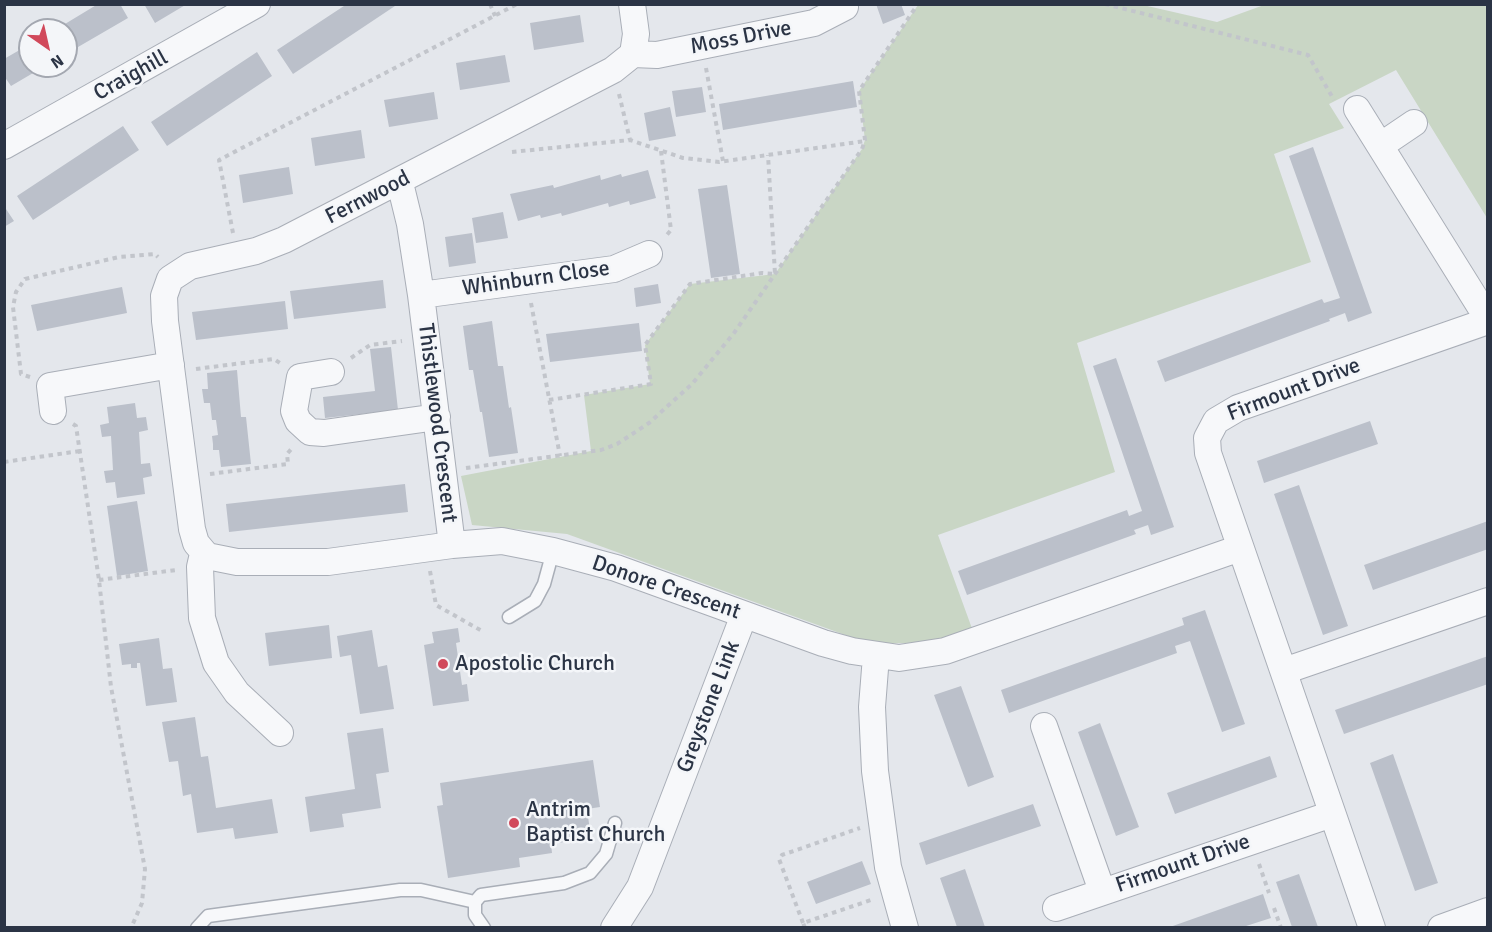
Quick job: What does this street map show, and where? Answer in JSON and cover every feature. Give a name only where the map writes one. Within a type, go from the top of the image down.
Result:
[{"type":"street","name":"Craighill","points":[[4,146],[257,4]]},
{"type":"street","points":[[632,4],[636,34],[633,54]]},
{"type":"street","name":"Moss Drive","points":[[633,54],[657,55],[814,23],[845,7]]},
{"type":"street","name":"Fernwood","points":[[176,273],[197,264],[275,245],[400,183],[613,70],[633,54]]},
{"type":"street","name":"Firmount Drive","points":[[1357,109],[1488,320],[1238,408],[1216,420],[1208,433],[1206,448],[1372,927]]},
{"type":"street","points":[[1380,146],[1414,123]]},
{"type":"street","name":"Thistlewood Crescent","points":[[202,560],[302,563],[351,561],[452,545],[421,295],[410,224],[400,183]]},
{"type":"street","name":"Whinburn Close","points":[[421,295],[614,269],[649,254]]},
{"type":"street","points":[[176,273],[166,287],[164,302],[192,529],[202,560],[202,618],[216,663],[237,693],[280,733]]},
{"type":"street","points":[[53,411],[50,386],[171,369]]},
{"type":"street","points":[[331,372],[300,377],[294,411],[307,430],[324,433],[437,417]]},
{"type":"street","name":"Donore Crescent","points":[[452,545],[502,541],[553,551],[616,568],[823,643],[876,656],[899,658],[945,651],[1240,548]]},
{"type":"street","points":[[1284,671],[1488,601]]},
{"type":"street","name":"Greystone Link","points":[[614,927],[640,887],[744,615]]},
{"type":"street","points":[[876,656],[872,725],[881,821],[895,892],[905,927]]},
{"type":"street","name":"Firmount Drive","points":[[1044,726],[1102,891]]},
{"type":"street","name":"Firmount Drive","points":[[1056,908],[1332,814]]},
{"type":"street","points":[[1441,927],[1488,911]]},
{"type":"lane","points":[[509,617],[535,601],[544,584],[553,551]]},
{"type":"lane","points":[[484,927],[476,915],[475,902],[480,895],[564,883],[590,873],[606,854],[615,823]]},
{"type":"lane","points":[[197,927],[208,916],[400,890],[421,890],[475,902]]},
{"type":"path","points":[[490,4],[495,16]]},
{"type":"path","points":[[236,255],[219,160],[517,4]]},
{"type":"path","points":[[444,471],[601,450],[617,444],[649,423],[692,384],[734,333],[866,140],[859,91],[918,4]]},
{"type":"path","points":[[1105,4],[1308,55],[1338,107],[1357,109]]},
{"type":"path","points":[[702,45],[723,161]]},
{"type":"path","points":[[613,70],[630,140]]},
{"type":"path","points":[[483,138],[511,152],[630,140],[703,162],[866,140]]},
{"type":"path","points":[[649,254],[671,230],[661,151]]},
{"type":"path","points":[[768,155],[775,274]]},
{"type":"path","points":[[50,386],[21,374],[13,307],[16,292],[25,279],[119,257],[155,254],[176,273]]},
{"type":"path","points":[[549,400],[651,384],[645,345],[690,284],[762,273],[775,274]]},
{"type":"path","points":[[527,281],[560,456]]},
{"type":"path","points":[[4,308],[13,307]]},
{"type":"path","points":[[331,372],[370,345],[426,339]]},
{"type":"path","points":[[171,369],[274,359],[300,377]]},
{"type":"path","points":[[53,411],[76,426],[99,580],[111,687],[145,869],[142,903],[131,927]]},
{"type":"path","points":[[185,477],[288,464],[287,454],[307,430]]},
{"type":"path","points":[[4,462],[80,451]]},
{"type":"path","points":[[426,550],[436,605],[482,631]]},
{"type":"path","points":[[99,580],[202,560]]},
{"type":"path","points":[[881,821],[782,855],[779,859],[804,925],[895,892]]},
{"type":"path","points":[[1274,908],[1281,927]]},
{"type":"green space","points":[[918,5],[1143,5],[1217,22],[1264,5],[1487,5],[1487,218],[1396,70],[1329,104],[1344,128],[1274,154],[1311,262],[1077,343],[1115,472],[938,535],[974,634],[941,642],[870,644],[567,534],[472,525],[461,476],[591,451],[584,395],[650,384],[645,345],[690,284],[775,274],[862,149],[865,140],[859,91]]},
{"type":"building","points":[[98,4],[120,4],[128,18],[78,47],[78,18],[75,18]]},
{"type":"building","points":[[144,4],[187,4],[155,23]]},
{"type":"building","points":[[347,4],[398,4],[293,74],[277,50]]},
{"type":"building","points":[[876,4],[901,4],[905,15],[883,24]]},
{"type":"building","points":[[580,15],[584,42],[534,50],[530,23]]},
{"type":"building","points":[[18,51],[18,78],[25,78],[11,86],[4,76],[4,59]]},
{"type":"building","points":[[257,52],[272,76],[167,146],[151,122]]},
{"type":"building","points":[[505,55],[510,82],[460,90],[456,63]]},
{"type":"building","points":[[853,81],[857,107],[723,130],[719,104]]},
{"type":"building","points":[[702,87],[706,112],[676,117],[672,91]]},
{"type":"building","points":[[434,92],[438,119],[389,127],[384,100]]},
{"type":"building","points":[[670,107],[676,136],[649,141],[644,113]]},
{"type":"building","points":[[123,126],[139,150],[33,220],[17,196]]},
{"type":"building","points":[[361,130],[365,158],[315,166],[311,138]]},
{"type":"building","points":[[1313,147],[1372,313],[1348,322],[1345,313],[1329,319],[1330,321],[1165,382],[1157,361],[1322,299],[1324,303],[1340,298],[1289,156]]},
{"type":"building","points":[[289,167],[293,194],[243,203],[239,175]]},
{"type":"building","points":[[648,170],[656,198],[630,205],[629,201],[609,207],[608,203],[562,216],[561,213],[541,218],[540,215],[518,221],[510,194],[553,185],[554,188],[600,175],[601,180]]},
{"type":"building","points":[[727,185],[740,274],[711,278],[698,189]]},
{"type":"building","points":[[4,206],[14,221],[4,227]]},
{"type":"building","points":[[503,212],[508,238],[476,243],[472,218]]},
{"type":"building","points":[[472,233],[476,263],[449,267],[445,237]]},
{"type":"building","points":[[383,280],[386,308],[294,319],[290,291]]},
{"type":"building","points":[[658,284],[661,303],[636,307],[634,288]]},
{"type":"building","points":[[122,287],[127,313],[37,331],[31,305]]},
{"type":"building","points":[[285,301],[288,329],[196,340],[192,312]]},
{"type":"building","points":[[492,321],[498,366],[503,366],[518,453],[489,457],[473,370],[469,370],[463,326]]},
{"type":"building","points":[[639,323],[642,351],[550,362],[546,334]]},
{"type":"building","points":[[391,347],[398,410],[325,418],[323,397],[375,391],[370,349]]},
{"type":"building","points":[[1116,358],[1174,527],[1151,535],[1148,525],[1134,530],[1136,534],[967,595],[958,571],[1127,510],[1129,516],[1142,511],[1093,366]]},
{"type":"building","points":[[237,370],[241,417],[246,417],[251,464],[221,467],[219,450],[213,450],[212,436],[218,435],[216,420],[212,420],[210,403],[204,403],[202,389],[208,389],[207,373]]},
{"type":"building","points":[[135,403],[137,418],[146,417],[148,430],[139,432],[141,464],[150,463],[152,476],[143,478],[145,494],[117,498],[115,482],[106,483],[104,471],[113,470],[111,436],[102,437],[100,425],[109,423],[107,407]]},
{"type":"building","points":[[1370,421],[1378,444],[1264,483],[1257,461]]},
{"type":"building","points":[[405,484],[408,512],[229,532],[226,504]]},
{"type":"building","points":[[1299,485],[1348,626],[1323,635],[1274,494]]},
{"type":"building","points":[[137,501],[148,571],[117,576],[107,506]]},
{"type":"building","points":[[1488,521],[1488,549],[1373,590],[1364,565]]},
{"type":"building","points":[[1205,610],[1245,724],[1222,732],[1190,641],[1175,646],[1177,653],[1009,713],[1001,690],[1184,625],[1182,618]]},
{"type":"building","points":[[329,625],[332,658],[269,666],[265,633]]},
{"type":"building","name":"Apostolic Church","points":[[458,628],[460,642],[456,643],[462,685],[467,684],[469,701],[433,706],[424,645],[434,643],[432,632]]},
{"type":"building","points":[[372,630],[378,667],[387,665],[394,709],[360,714],[351,655],[340,657],[337,636]]},
{"type":"building","points":[[159,638],[163,669],[172,668],[177,702],[146,706],[140,663],[137,663],[137,668],[131,668],[131,664],[122,665],[119,644]]},
{"type":"building","points":[[1488,656],[1488,684],[1344,734],[1335,710]]},
{"type":"building","points":[[961,686],[994,777],[968,787],[934,695]]},
{"type":"building","points":[[195,717],[201,757],[208,756],[216,808],[272,799],[278,833],[235,839],[233,828],[197,833],[191,794],[183,796],[178,761],[169,762],[162,722]]},
{"type":"building","points":[[1100,723],[1139,827],[1116,836],[1078,732]]},
{"type":"building","points":[[383,728],[389,772],[376,774],[381,808],[342,814],[344,827],[310,832],[305,797],[355,789],[347,733]]},
{"type":"building","points":[[1393,754],[1438,883],[1415,891],[1370,763]]},
{"type":"building","points":[[1270,756],[1277,777],[1175,814],[1167,793]]},
{"type":"building","name":"Antrim Baptist Church","points":[[593,760],[600,807],[587,809],[591,838],[551,844],[552,853],[519,858],[520,867],[448,878],[437,806],[443,805],[440,783]]},
{"type":"building","points":[[1033,804],[1041,826],[926,865],[919,843]]},
{"type":"building","points":[[862,861],[871,884],[816,904],[807,882]]},
{"type":"building","points":[[965,869],[985,927],[957,927],[940,878]]},
{"type":"building","points":[[1299,874],[1318,927],[1292,927],[1276,882]]},
{"type":"building","points":[[1263,894],[1271,918],[1243,927],[1170,927]]},
{"type":"place","name":"Apostolic Church","points":[[443,664]]},
{"type":"place","name":"Antrim Baptist Church","points":[[514,823]]}]
